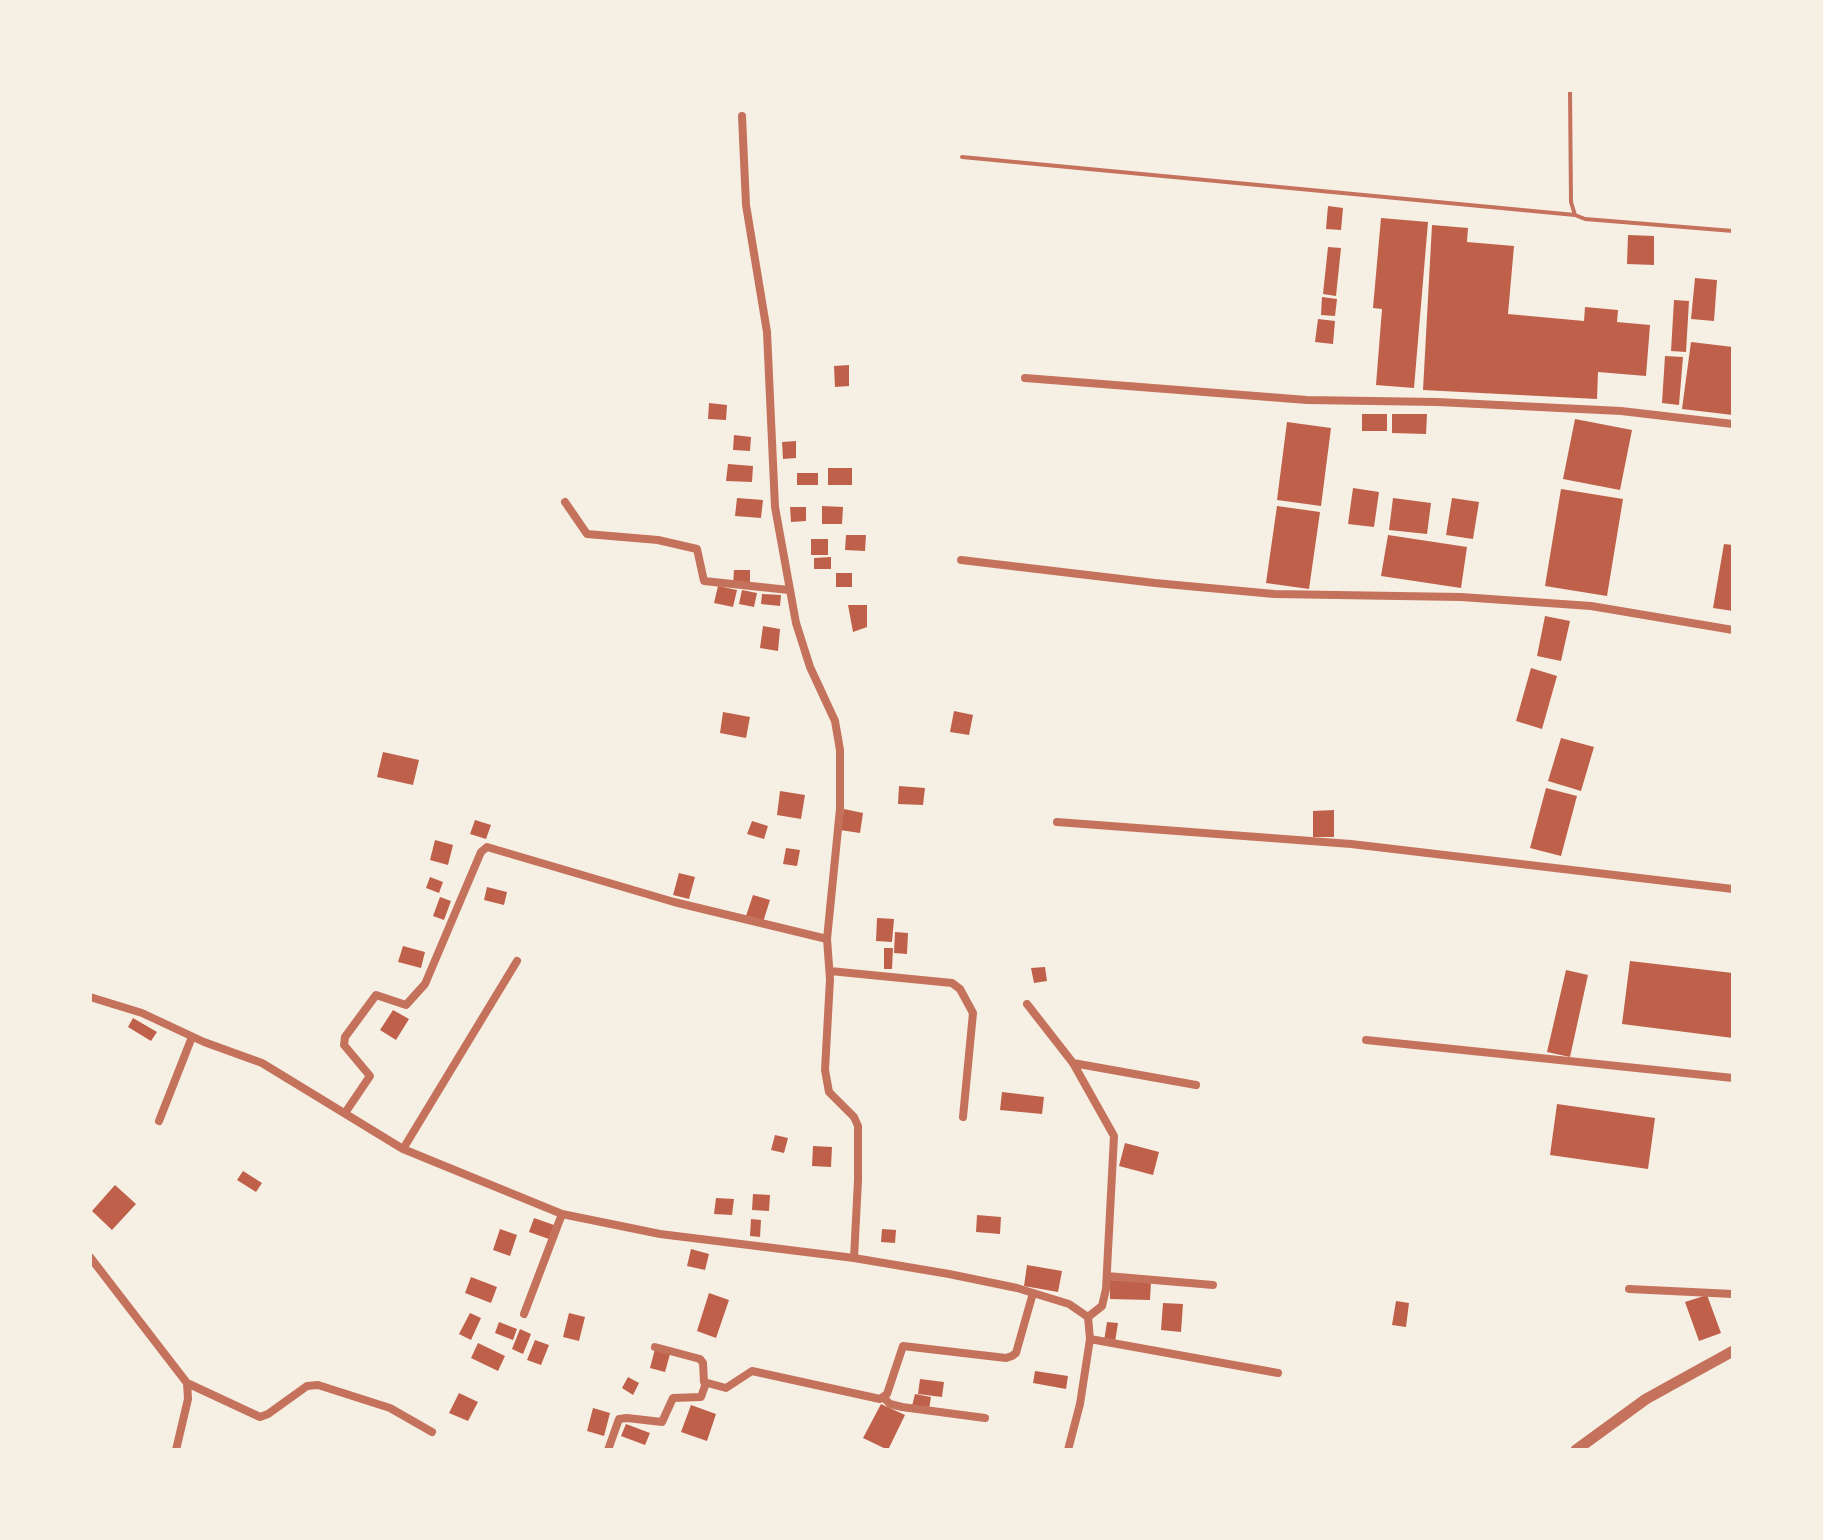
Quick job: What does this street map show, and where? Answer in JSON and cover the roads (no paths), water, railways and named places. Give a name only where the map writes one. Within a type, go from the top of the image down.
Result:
[{"type":"street","points":[[742,116],[746,205],[767,332],[775,507],[789,590],[805,654],[835,721],[840,750],[840,809],[827,939],[830,971],[826,1083],[829,1092],[854,1117],[858,1126],[854,1258]]},
{"type":"street","points":[[1025,378],[1307,400],[1437,402],[1621,411],[1733,424]]},
{"type":"street","points":[[565,502],[587,534],[658,540],[697,549],[704,581],[789,590]]},
{"type":"street","points":[[961,560],[1274,594],[1461,597],[1591,606],[1733,630]]},
{"type":"street","points":[[1057,822],[1351,844],[1733,889]]},
{"type":"street","points":[[345,1113],[370,1076],[344,1045],[345,1037],[374,997],[379,995],[406,1005],[425,984],[481,852],[487,847],[674,902],[827,939]]},
{"type":"street","points":[[403,1149],[517,961]]},
{"type":"street","points":[[830,971],[952,983],[960,989],[973,1013],[963,1117]]},
{"type":"street","points":[[90,997],[142,1013],[192,1037],[262,1063],[403,1149],[562,1214],[660,1234],[854,1258],[949,1274],[1069,1304],[1088,1317]]},
{"type":"street","points":[[1027,1004],[1073,1063],[1114,1136],[1107,1276],[1102,1306],[1088,1317]]},
{"type":"street","points":[[159,1121],[192,1037]]},
{"type":"street","points":[[1366,1040],[1733,1078]]},
{"type":"street","points":[[1073,1063],[1196,1085]]},
{"type":"street","points":[[524,1314],[562,1214]]},
{"type":"street","points":[[90,1257],[187,1383],[260,1417],[307,1386],[318,1385],[385,1406],[432,1432]]},
{"type":"street","points":[[1107,1276],[1213,1285]]},
{"type":"street","points":[[1629,1289],[1733,1294]]},
{"type":"street","points":[[884,1398],[903,1346],[1006,1358],[1012,1356],[1016,1353],[1033,1293]]},
{"type":"street","points":[[1068,1450],[1080,1404],[1090,1339],[1088,1317]]},
{"type":"street","points":[[1090,1339],[1278,1373]]},
{"type":"street","points":[[608,1450],[619,1419],[662,1422],[673,1398],[701,1397],[706,1383],[700,1359],[655,1347]]},
{"type":"street","points":[[1576,1450],[1646,1399],[1733,1351]]},
{"type":"street","points":[[706,1383],[728,1388],[752,1371],[884,1398]]},
{"type":"street","points":[[176,1450],[185,1415],[187,1383]]},
{"type":"street","points":[[884,1398],[890,1404],[902,1407],[985,1418]]},
{"type":"lane","points":[[1570,90],[1571,202],[1575,215]]},
{"type":"lane","points":[[962,157],[1733,231]]}]
